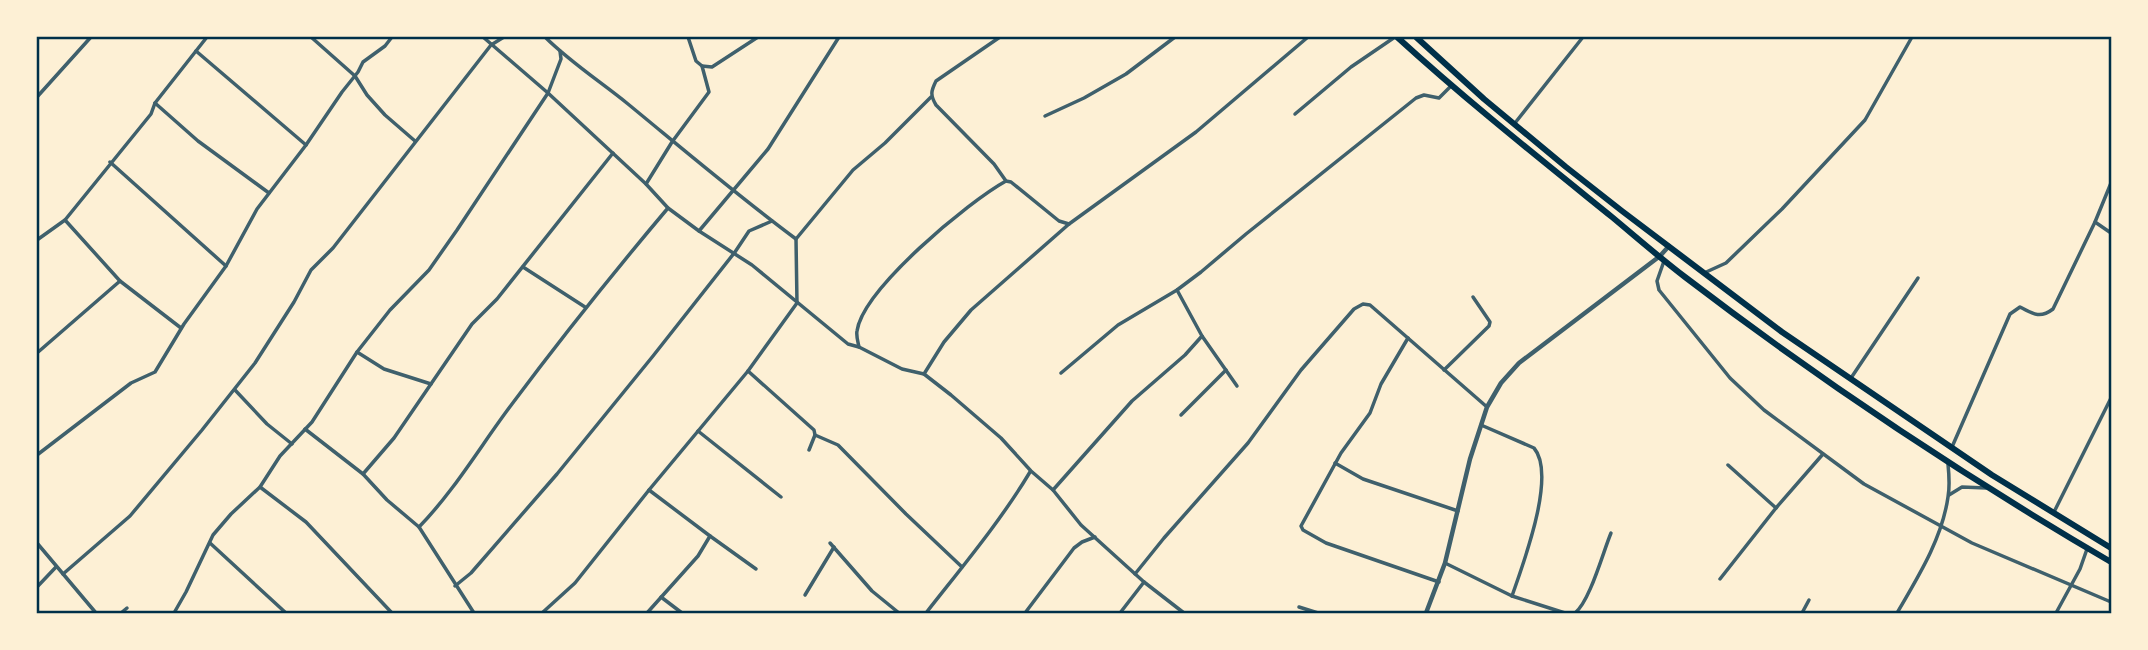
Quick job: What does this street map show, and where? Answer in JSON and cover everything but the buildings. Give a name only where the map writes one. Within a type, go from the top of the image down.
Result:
[{"type":"highway","points":[[1396,37],[1475,106],[1662,258],[1853,399],[2111,562]]},
{"type":"highway","points":[[1416,37],[1484,99],[1622,212],[1782,332],[1992,475],[2111,548]]},
{"type":"highway","points":[[1475,106],[1484,99]]},
{"type":"street","points":[[37,97],[91,37]]},
{"type":"street","points":[[37,240],[65,220],[151,114],[155,103],[207,37]]},
{"type":"street","points":[[311,37],[355,76],[367,95],[415,142]]},
{"type":"street","points":[[37,455],[131,383],[155,372],[226,266],[257,209],[306,145],[363,62],[385,46],[392,37]]},
{"type":"street","points":[[483,37],[613,153],[668,208],[699,231],[735,252],[848,344],[902,369],[924,374],[1002,438],[1031,471],[1054,490],[1081,525],[1144,582],[1184,613]]},
{"type":"street","points":[[63,574],[130,516],[255,363],[311,270],[333,248],[491,45],[504,37]]},
{"type":"street","points":[[545,37],[732,192],[796,239]]},
{"type":"street","points":[[688,37],[696,61],[702,66],[712,67],[758,37]]},
{"type":"street","points":[[699,231],[768,149],[839,37]]},
{"type":"street","points":[[542,613],[575,583],[748,371],[797,303],[796,239],[853,170],[885,143],[931,97],[936,81],[1000,37]]},
{"type":"street","points":[[1045,116],[1126,74],[1175,37]]},
{"type":"street","points":[[924,374],[944,342],[971,310],[1069,224],[1196,132],[1308,37]]},
{"type":"street","points":[[1295,114],[1351,67],[1396,37]]},
{"type":"street","points":[[1515,123],[1583,37]]},
{"type":"street","points":[[1704,273],[1726,263],[1782,209],[1865,120],[1912,37]]},
{"type":"street","points":[[196,51],[306,145]]},
{"type":"street","points":[[175,613],[214,535],[231,513],[260,486],[280,456],[305,429],[357,352],[390,310],[429,270],[500,167],[548,93],[561,59],[560,51]]},
{"type":"street","points":[[646,184],[672,142],[709,92],[702,66]]},
{"type":"street","points":[[1060,373],[1118,325],[1202,272],[1416,98],[1424,95],[1439,98],[1451,86]]},
{"type":"street","points":[[931,97],[994,164],[1006,181],[1011,182],[1059,221],[1069,224]]},
{"type":"street","points":[[155,103],[198,141],[269,193]]},
{"type":"street","points":[[363,474],[394,438],[472,324],[497,299],[613,153]]},
{"type":"street","points":[[110,162],[226,266]]},
{"type":"street","points":[[859,347],[857,328],[874,297],[891,275],[956,216],[1006,181]]},
{"type":"street","points":[[1952,447],[2010,314],[2020,307],[2038,316],[2053,309],[2111,183]]},
{"type":"street","points":[[419,527],[452,489],[509,407],[585,307],[668,208]]},
{"type":"street","points":[[65,220],[120,281],[182,328]]},
{"type":"street","points":[[455,586],[471,573],[557,474],[735,252],[748,231],[772,221]]},
{"type":"street","points":[[2095,222],[2111,233]]},
{"type":"street","points":[[1669,246],[1662,258],[1657,281],[1659,290],[1730,378],[1764,410],[1864,484],[1972,543],[2111,602]]},
{"type":"street","points":[[1426,613],[1445,564],[1470,459],[1481,425],[1487,407],[1501,383],[1519,363],[1662,258]]},
{"type":"street","points":[[523,267],[585,307]]},
{"type":"street","points":[[1851,378],[1918,278]]},
{"type":"street","points":[[37,353],[120,281]]},
{"type":"street","points":[[1177,290],[1202,336],[1237,386]]},
{"type":"street","points":[[1444,370],[1489,326],[1490,322],[1474,297]]},
{"type":"street","points":[[1135,574],[1248,443],[1301,370],[1354,309],[1363,304],[1370,305],[1487,407]]},
{"type":"street","points":[[1054,490],[1132,401],[1185,355],[1202,336]]},
{"type":"street","points":[[1408,338],[1381,384],[1370,412],[1335,463],[1302,523],[1303,530],[1326,543],[1439,582]]},
{"type":"street","points":[[357,352],[384,369],[431,384]]},
{"type":"street","points":[[1181,415],[1226,370]]},
{"type":"street","points":[[748,371],[814,430],[815,435],[809,450]]},
{"type":"street","points":[[234,389],[267,424],[292,444]]},
{"type":"street","points":[[2054,512],[2111,398]]},
{"type":"street","points":[[1481,425],[1534,447],[1541,466],[1541,500],[1512,596]]},
{"type":"street","points":[[305,429],[363,474],[387,500],[419,527],[474,613]]},
{"type":"street","points":[[698,431],[781,497]]},
{"type":"street","points":[[815,435],[838,445],[962,567]]},
{"type":"street","points":[[1720,579],[1823,454]]},
{"type":"street","points":[[1897,613],[1922,569],[1941,526],[1949,495],[1948,461]]},
{"type":"street","points":[[1335,463],[1363,480],[1458,511]]},
{"type":"street","points":[[1728,465],[1776,508]]},
{"type":"street","points":[[926,613],[1016,495],[1031,471]]},
{"type":"street","points":[[260,486],[306,522],[393,613]]},
{"type":"street","points":[[1949,495],[1962,487],[1990,488]]},
{"type":"street","points":[[649,490],[756,569]]},
{"type":"street","points":[[1575,613],[1586,598],[1611,533]]},
{"type":"street","points":[[646,613],[698,556],[710,536]]},
{"type":"street","points":[[1025,613],[1074,548],[1095,537]]},
{"type":"street","points":[[37,543],[96,613]]},
{"type":"street","points":[[210,543],[286,613]]},
{"type":"street","points":[[830,543],[872,592],[899,613]]},
{"type":"street","points":[[805,595],[834,547]]},
{"type":"street","points":[[2056,613],[2080,569],[2087,548]]},
{"type":"street","points":[[1445,564],[1512,596],[1565,613]]},
{"type":"street","points":[[37,587],[56,568]]},
{"type":"street","points":[[1120,613],[1144,582]]},
{"type":"street","points":[[661,597],[682,613]]},
{"type":"street","points":[[1802,613],[1809,600]]},
{"type":"street","points":[[1299,607],[1318,613]]},
{"type":"street","points":[[121,613],[127,608]]}]
